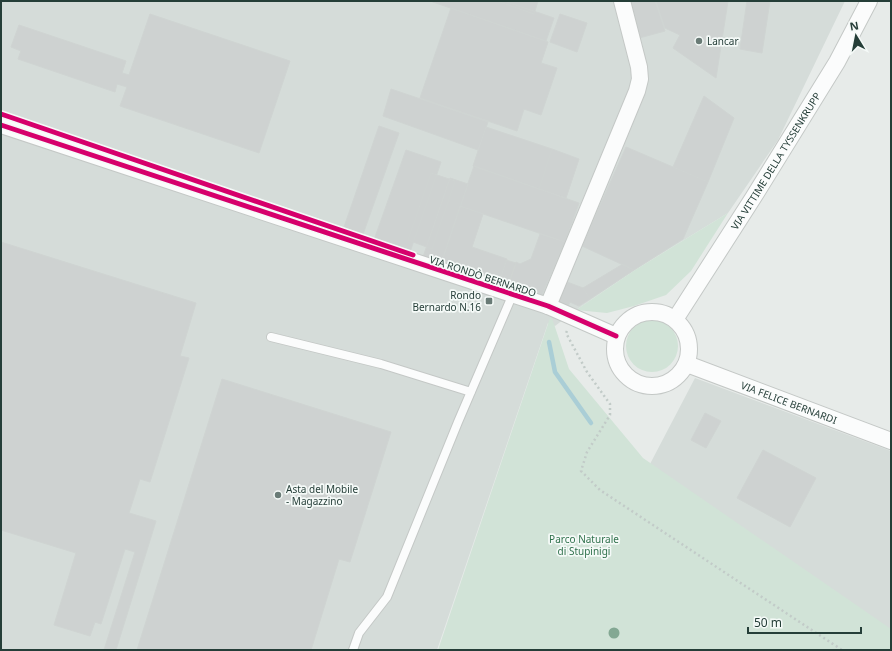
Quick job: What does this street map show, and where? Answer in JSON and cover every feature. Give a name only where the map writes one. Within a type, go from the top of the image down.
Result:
[{"type":"street","points":[[548,306],[637,91],[640,79],[639,67],[622,1]]},
{"type":"street","name":"VIA VITTIME DELLA TYSSENKRUPP","points":[[676,318],[753,198],[837,62],[869,1]]},
{"type":"street","name":"VIA RONDÒ BERNARDO","points":[[1,125],[512,296],[548,306],[616,336]]},
{"type":"street","points":[[660,312],[676,318],[685,330],[690,341],[690,354],[687,364],[675,380],[661,386],[647,386],[634,382],[624,375],[617,364],[614,351],[616,336],[627,320],[641,313],[660,312]]},
{"type":"street","name":"VIA FELICE BERNARDI","points":[[687,364],[891,441]]},
{"type":"lane","points":[[353,650],[359,632],[387,597],[512,296]]},
{"type":"lane","points":[[271,337],[381,364],[471,392]]},
{"type":"path","points":[[573,318],[566,333],[587,372],[610,404],[610,415],[587,452],[581,471],[600,490],[842,650]]},
{"type":"shaded area","points":[[1,1],[845,1],[778,140],[728,213],[635,270],[555,326],[548,323],[437,650],[1,650]]},
{"type":"shaded area","points":[[695,378],[891,451],[891,631],[650,464]]},
{"type":"green space","points":[[728,213],[691,271],[666,295],[607,313],[576,310],[635,270]]},
{"type":"green space","name":"Parco Naturale di Stupinigi","points":[[551,315],[569,369],[643,458],[891,629],[891,650],[438,650]]},
{"type":"green space","points":[[647,320],[657,320],[671,327],[678,341],[678,351],[671,365],[657,372],[647,372],[637,368],[630,361],[626,351],[626,341],[630,331],[637,324]]},
{"type":"building","points":[[430,1],[504,1],[554,18],[546,41]]},
{"type":"building","points":[[497,1],[538,1],[534,14]]},
{"type":"building","points":[[629,1],[655,1],[665,31],[639,38]]},
{"type":"building","name":"Lancar","points":[[656,1],[728,1],[716,78],[673,48],[680,35],[665,28]]},
{"type":"building","points":[[747,1],[770,1],[762,53],[740,49]]},
{"type":"building","points":[[451,8],[548,42],[541,63],[557,68],[541,115],[524,109],[517,131],[420,98]]},
{"type":"building","points":[[150,14],[290,61],[259,153],[120,106],[127,87],[117,84],[115,92],[18,59],[21,51],[11,47],[19,25],[126,61],[122,73],[129,75]]},
{"type":"building","points":[[560,14],[587,23],[577,52],[550,42]]},
{"type":"building","points":[[391,89],[488,122],[478,150],[383,116]]},
{"type":"building","points":[[704,96],[734,118],[708,182],[673,167]]},
{"type":"building","points":[[379,126],[399,133],[362,237],[343,230]]},
{"type":"building","points":[[486,127],[552,149],[539,189],[473,166]]},
{"type":"building","points":[[626,147],[708,182],[683,239],[634,270],[582,246]]},
{"type":"building","points":[[552,149],[579,159],[566,198],[539,189]]},
{"type":"building","points":[[406,150],[441,162],[410,252],[374,240]]},
{"type":"building","points":[[474,166],[579,203],[565,242],[460,206]]},
{"type":"building","points":[[431,173],[455,181],[432,249],[408,240]]},
{"type":"building","points":[[450,178],[468,184],[441,264],[423,257]]},
{"type":"building","points":[[460,206],[483,214],[472,247],[507,259],[499,283],[441,264]]},
{"type":"building","points":[[540,234],[565,242],[541,297],[508,286],[516,262],[520,264],[531,259]]},
{"type":"building","points":[[1,242],[196,303],[180,356],[189,358],[150,482],[140,479],[129,513],[156,521],[116,650],[104,650],[135,552],[125,549],[101,624],[95,622],[90,636],[54,625],[76,553],[1,530]]},
{"type":"building","points":[[506,260],[516,263],[508,286],[499,283]]},
{"type":"building","points":[[623,264],[634,270],[590,299],[583,288]]},
{"type":"building","points":[[567,282],[583,288],[590,299],[579,306],[570,302],[567,308],[557,304]]},
{"type":"building","name":"Asta del Mobile - Magazzino","points":[[222,379],[391,432],[350,562],[339,559],[311,650],[137,650]]},
{"type":"building","points":[[705,413],[721,421],[706,448],[691,440]]},
{"type":"building","points":[[763,450],[816,478],[790,527],[737,498]]},
{"type":"waterway","points":[[549,342],[555,372],[591,423]]},
{"type":"cycle path","points":[[1,114],[413,255]]},
{"type":"cycle path","points":[[1,125],[548,306],[616,336]]},
{"type":"place","name":"Lancar","points":[[699,41]]},
{"type":"place","name":"Rondo Bernardo N.16","points":[[489,301]]},
{"type":"place","name":"Asta del Mobile - Magazzino","points":[[278,495]]}]
